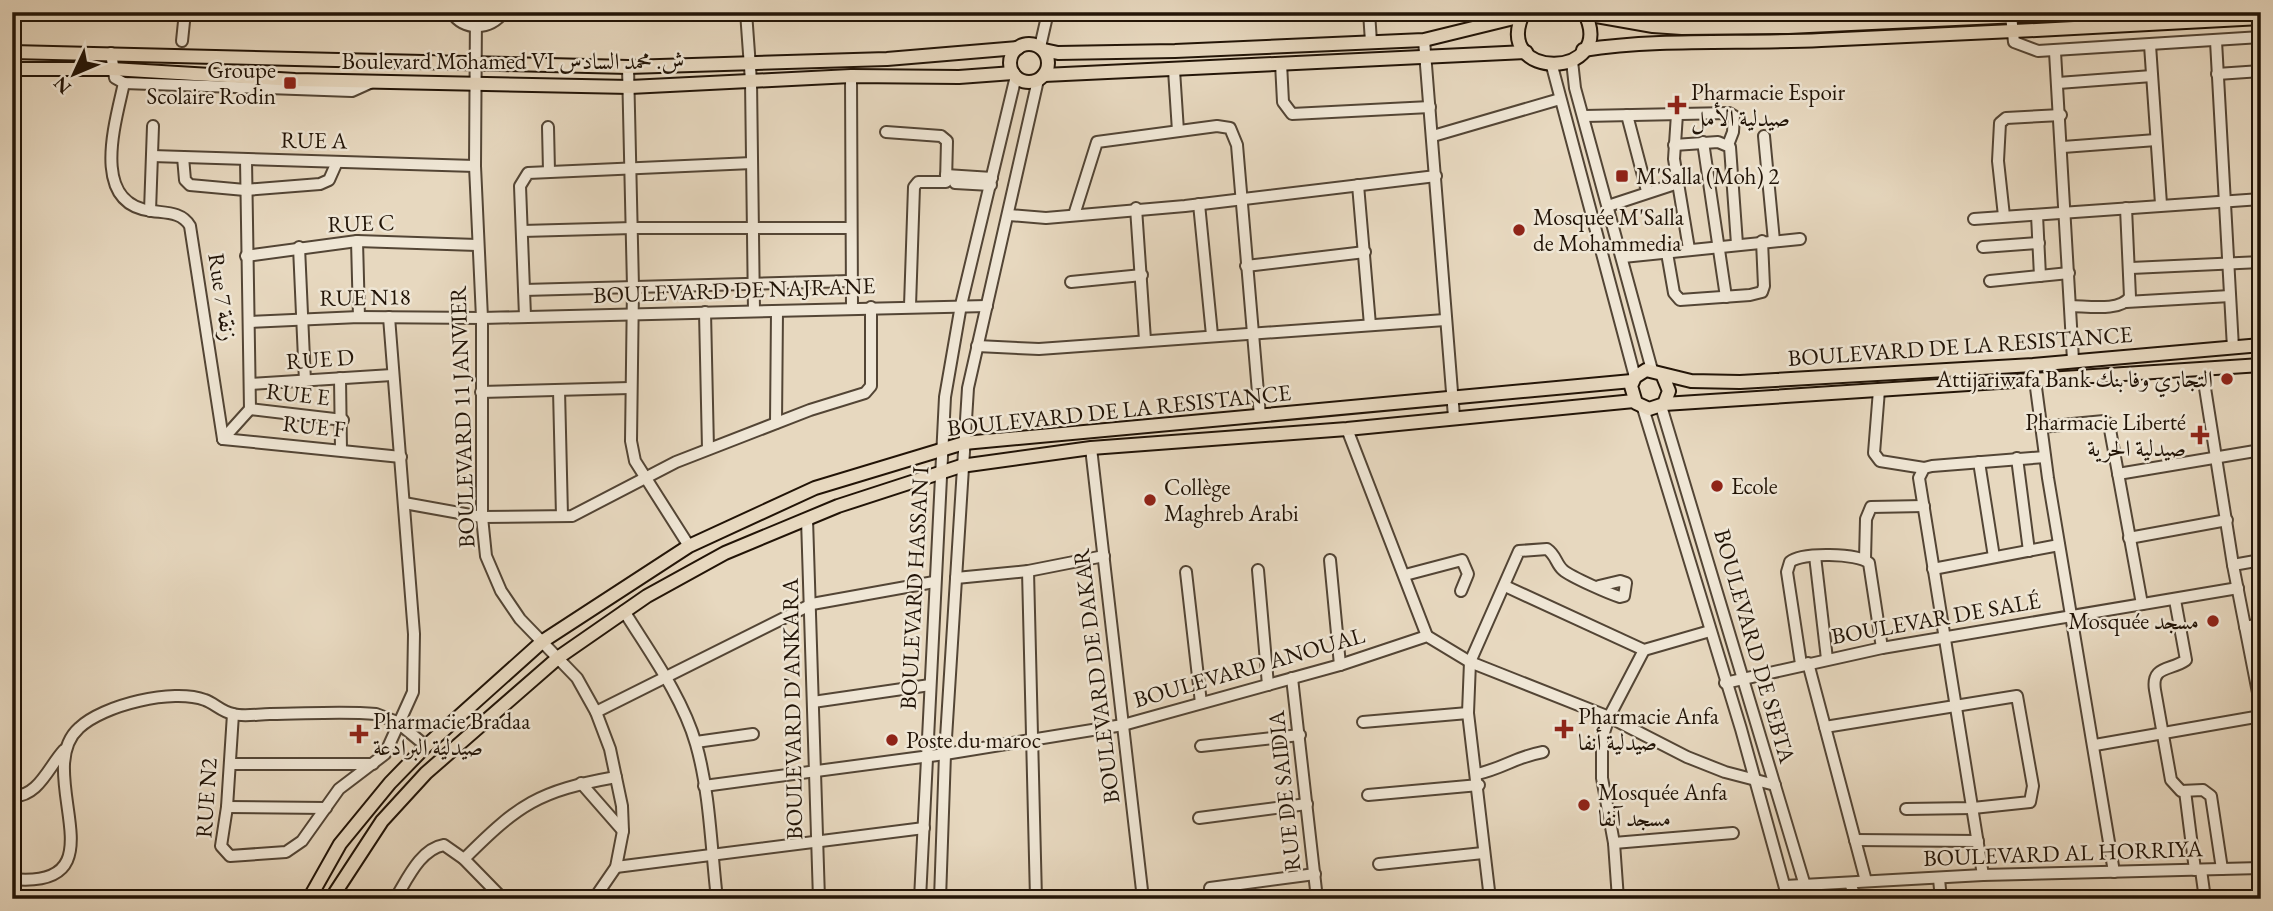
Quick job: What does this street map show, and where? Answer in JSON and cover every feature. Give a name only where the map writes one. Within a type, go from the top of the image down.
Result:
[{"type":"main road","points":[[1526,52],[1281,63],[1041,78],[1026,82],[1014,75],[1012,55],[1026,44],[1058,53],[1175,51],[1424,40],[1523,14],[1519,35],[1526,52],[1542,64],[1552,66],[1572,61],[1583,50],[1589,36],[1584,13],[1653,26],[1682,28],[1788,27],[1917,16],[2103,12]]},
{"type":"main road","points":[[1583,50],[1669,43],[1743,44],[2011,33],[2261,18]]},
{"type":"main road","name":"Boulevard Mohamed VI ش. محمد السادس","points":[[12,52],[628,67],[887,60],[1018,48]]},
{"type":"main road","points":[[1041,78],[1048,66],[1042,49]]},
{"type":"main road","name":"Boulevard Mohamed VI ش. محمد السادس","points":[[12,69],[112,69],[248,84],[320,85],[372,82],[630,87],[851,76],[1014,75]]},
{"type":"main road","name":"BOULEVARD DE LA RESISTANCE","points":[[1657,372],[1691,381],[1740,382],[2033,365],[2261,345]]},
{"type":"main road","name":"BOULEVARD DE LA RESISTANCE","points":[[1662,405],[2261,365]]},
{"type":"main road","points":[[1657,372],[1670,391],[1662,405],[1639,405],[1630,391],[1634,379],[1657,372]]},
{"type":"main road","name":"BOULEVARD DE LA RESISTANCE","points":[[309,899],[340,844],[364,812],[426,746],[543,641],[689,546],[815,488],[964,443],[1452,399],[1634,379]]},
{"type":"main road","name":"BOULEVARD DE LA RESISTANCE","points":[[331,899],[382,821],[426,773],[559,657],[624,611],[725,552],[807,519],[961,466],[1091,448],[1347,429],[1454,417],[1639,405]]},
{"type":"street","points":[[182,41],[185,12]]},
{"type":"street","points":[[452,12],[457,20],[475,27],[496,22],[504,12]]},
{"type":"street","name":"BOULEVARD 11 JANVIER","points":[[475,12],[475,166],[482,318],[482,517],[486,556],[501,591],[520,619],[577,678],[596,712],[617,777],[623,831],[615,867],[594,899]]},
{"type":"street","points":[[746,12],[751,81],[754,311]]},
{"type":"street","points":[[1042,49],[1048,12]]},
{"type":"street","points":[[1369,12],[1371,42]]},
{"type":"street","points":[[2011,16],[2014,43],[2020,47],[2055,52],[2261,37]]},
{"type":"street","points":[[1424,40],[1454,417]]},
{"type":"street","points":[[2216,41],[2234,348]]},
{"type":"street","points":[[2150,45],[2161,204]]},
{"type":"street","points":[[2055,52],[2063,147],[2073,360]]},
{"type":"street","points":[[111,53],[115,78],[124,83],[248,84]]},
{"type":"street","points":[[1572,61],[1575,89],[1657,372]]},
{"type":"street","points":[[1281,63],[1283,102],[1292,114],[1430,107]]},
{"type":"street","points":[[1552,66],[1634,379]]},
{"type":"street","points":[[628,67],[633,228],[631,441],[635,461],[648,477],[689,546]]},
{"type":"street","points":[[1174,70],[1178,131]]},
{"type":"street","points":[[2217,74],[2261,71]]},
{"type":"street","name":"BOULEVARD HASSAN I","points":[[919,899],[944,397],[961,305],[1014,75]]},
{"type":"street","points":[[851,76],[852,307]]},
{"type":"street","points":[[2058,83],[2152,76]]},
{"type":"street","name":"BOULEVARD HASSAN I","points":[[940,899],[945,754],[968,388],[1041,78]]},
{"type":"street","name":"Rue 7 زنقة","points":[[124,83],[113,137],[113,169],[120,197],[131,207],[180,216],[190,226],[223,439]]},
{"type":"street","points":[[1433,136],[1560,99]]},
{"type":"street","points":[[1676,114],[1674,145],[1689,249]]},
{"type":"street","points":[[1584,117],[1732,114],[1735,123],[1728,145],[1733,167],[1737,244]]},
{"type":"street","points":[[2004,216],[1998,161],[2000,123],[2006,118],[2061,115]]},
{"type":"street","points":[[1627,116],[1647,191]]},
{"type":"street","points":[[150,211],[153,125]]},
{"type":"street","points":[[548,127],[550,170]]},
{"type":"street","points":[[1074,215],[1097,142],[1178,131],[1230,128],[1235,137],[1260,416]]},
{"type":"street","points":[[886,132],[945,138],[946,178]]},
{"type":"street","points":[[1667,253],[1677,298],[1726,297],[1762,292],[1765,286],[1768,241],[1764,136]]},
{"type":"street","points":[[2063,147],[2156,140]]},
{"type":"street","points":[[1674,145],[1703,142],[1728,145]]},
{"type":"street","points":[[1703,142],[1726,297]]},
{"type":"street","name":"RUE A","points":[[152,156],[475,166]]},
{"type":"street","points":[[183,158],[185,180],[190,185],[245,190],[320,184],[329,180],[337,162]]},
{"type":"street","points":[[223,439],[250,410],[246,160]]},
{"type":"street","points":[[525,316],[520,186],[528,173],[752,163]]},
{"type":"street","points":[[1009,215],[1046,218],[1199,204],[1436,176]]},
{"type":"street","points":[[911,306],[914,187],[918,181],[946,178],[991,182]]},
{"type":"street","points":[[1608,206],[1678,183]]},
{"type":"street","points":[[1358,185],[1370,325]]},
{"type":"street","points":[[1974,219],[2261,199]]},
{"type":"street","points":[[1199,204],[1212,335]]},
{"type":"street","points":[[1136,208],[1145,340]]},
{"type":"street","points":[[2126,208],[2132,292],[2126,302]]},
{"type":"street","points":[[2037,215],[2040,276]]},
{"type":"street","points":[[523,231],[851,228]]},
{"type":"street","points":[[1623,257],[1717,245],[1800,239]]},
{"type":"street","points":[[357,241],[359,317]]},
{"type":"street","name":"RUE C","points":[[246,256],[357,241],[477,245]]},
{"type":"street","points":[[1983,247],[2039,243]]},
{"type":"street","points":[[299,247],[300,319],[305,380]]},
{"type":"street","points":[[1246,265],[1365,252]]},
{"type":"street","points":[[2131,268],[2261,262]]},
{"type":"street","points":[[1990,281],[2069,273]]},
{"type":"street","points":[[1072,282],[1142,275]]},
{"type":"street","points":[[524,290],[851,281]]},
{"type":"street","points":[[2070,306],[2109,306],[2126,302],[2230,296]]},
{"type":"street","name":"BOULEVARD DE NAJRANE","points":[[482,318],[852,307],[987,306]]},
{"type":"street","points":[[404,503],[482,517],[562,516],[582,512],[708,449],[869,391],[871,307]]},
{"type":"street","points":[[776,423],[777,311]]},
{"type":"street","points":[[705,312],[708,449]]},
{"type":"street","name":"RUE N18","points":[[249,322],[359,317],[482,318]]},
{"type":"street","name":"RUE N2","points":[[233,714],[227,807],[221,846],[230,856],[286,852],[302,841],[350,778],[373,764],[390,747],[397,722],[414,686],[401,457],[389,317]]},
{"type":"street","points":[[977,346],[1039,349],[1445,320]]},
{"type":"street","points":[[2033,365],[2059,545],[2095,745],[2114,872]]},
{"type":"street","points":[[2202,369],[2233,565],[2261,708]]},
{"type":"street","name":"RUE D","points":[[250,384],[392,375]]},
{"type":"street","points":[[340,378],[343,419],[341,450]]},
{"type":"street","points":[[481,392],[630,388]]},
{"type":"street","points":[[559,390],[562,516]]},
{"type":"street","points":[[1879,390],[1874,453],[1880,461],[1924,468],[2045,457]]},
{"type":"street","name":"BOULEVARD DE SEBTA","points":[[1639,405],[1710,631],[1788,899]]},
{"type":"street","name":"BOULEVARD DE SEBTA","points":[[1662,405],[1809,899]]},
{"type":"street","name":"RUE E","points":[[250,410],[343,419]]},
{"type":"street","points":[[2041,427],[2107,423],[2142,604]]},
{"type":"street","points":[[1347,429],[1427,636],[1470,662],[1609,717],[1687,757],[1755,781],[1775,785]]},
{"type":"street","name":"RUE F","points":[[223,439],[401,457]]},
{"type":"street","name":"BOULEVARD DE DAKAR","points":[[1091,448],[1143,899]]},
{"type":"street","points":[[2118,474],[2261,450]]},
{"type":"street","points":[[2017,458],[2029,551]]},
{"type":"street","points":[[1979,462],[1994,557]]},
{"type":"street","points":[[1924,468],[1919,478],[1983,875]]},
{"type":"street","points":[[1882,648],[1871,567],[1865,559],[1866,519],[1871,507],[1924,506]]},
{"type":"street","name":"BOULEVARD D'ANKARA","points":[[807,519],[812,604],[819,899]]},
{"type":"street","points":[[2129,538],[2227,520]]},
{"type":"street","points":[[1933,569],[2059,545]]},
{"type":"street","points":[[1490,899],[1468,713],[1470,662],[1505,586],[1517,552],[1532,547],[1549,550],[1564,571],[1599,586]]},
{"type":"street","points":[[956,578],[1028,571],[1104,556]]},
{"type":"street","points":[[1865,559],[1815,556],[1795,558],[1787,568],[1805,663],[1866,881]]},
{"type":"street","points":[[1815,556],[1827,659]]},
{"type":"street","points":[[1330,560],[1340,665]]},
{"type":"street","points":[[1405,575],[1462,560],[1468,574],[1461,591]]},
{"type":"street","points":[[2233,565],[2261,560]]},
{"type":"street","points":[[1258,570],[1268,685]]},
{"type":"street","points":[[1028,571],[1036,899]]},
{"type":"street","points":[[1186,572],[1200,703]]},
{"type":"street","points":[[596,712],[812,604],[934,582]]},
{"type":"street","points":[[1505,586],[1589,627],[1644,650],[1710,631]]},
{"type":"street","name":"BOULEVAR DE SALÉ","points":[[1725,683],[1805,663],[1882,648],[2238,588]]},
{"type":"street","points":[[2175,600],[2186,660],[2162,669],[2155,676],[2171,780],[2178,789],[2203,790],[2211,796],[2222,869]]},
{"type":"street","points":[[624,611],[666,677],[696,743],[704,786],[717,899]]},
{"type":"street","points":[[2245,627],[2261,624]]},
{"type":"street","name":"BOULEVARD ANOUAL","points":[[704,786],[928,757],[1124,725],[1340,665],[1427,636]]},
{"type":"street","points":[[1618,899],[1614,844],[1602,778],[1602,739],[1609,717],[1644,650]]},
{"type":"street","name":"RUE DE SAIDIA","points":[[1292,678],[1317,899]]},
{"type":"street","points":[[813,702],[930,685]]},
{"type":"street","points":[[1825,727],[2013,695],[2019,701],[2033,799],[2022,805],[1906,809]]},
{"type":"street","points":[[12,796],[24,796],[36,787],[79,728],[128,704],[175,697],[204,699],[233,714],[363,713],[397,722],[426,746]]},
{"type":"street","points":[[1363,722],[1468,713]]},
{"type":"street","points":[[2095,745],[2261,716]]},
{"type":"street","points":[[696,743],[752,734]]},
{"type":"street","points":[[1201,746],[1300,735]]},
{"type":"street","points":[[12,879],[54,877],[66,861],[71,835],[64,750]]},
{"type":"street","points":[[1368,795],[1478,780],[1504,769],[1516,757],[1543,752]]},
{"type":"street","points":[[230,764],[373,764]]},
{"type":"street","points":[[464,859],[508,815],[531,801],[581,783],[617,777]]},
{"type":"street","points":[[581,783],[623,831]]},
{"type":"street","points":[[2185,791],[2205,899]]},
{"type":"street","points":[[1199,818],[1307,804]]},
{"type":"street","points":[[227,807],[326,808]]},
{"type":"street","points":[[615,867],[924,828]]},
{"type":"street","points":[[1614,844],[1733,833]]},
{"type":"street","points":[[1856,840],[1978,841]]},
{"type":"street","points":[[395,899],[420,860],[434,847],[447,846],[464,859],[503,899]]},
{"type":"street","points":[[1379,864],[1483,853]]},
{"type":"street","name":"BOULEVARD AL HORRIYA","points":[[1785,886],[1983,875],[2261,868]]},
{"type":"street","points":[[1210,888],[1315,874]]},
{"type":"street","points":[[1939,879],[1941,899]]},
{"type":"street","points":[[1850,883],[1856,899]]},
{"type":"place","name":"Groupe Scolaire Rodin","points":[[290,83]]},
{"type":"place","name":"Pharmacie Espoir صيدلية الأمل","points":[[1677,105]]},
{"type":"place","name":"M'Salla (Moh) 2","points":[[1622,176]]},
{"type":"place","name":"Mosquée M'Salla de Mohammedia","points":[[1519,230]]},
{"type":"place","name":"Attijariwafa Bank التجاري وفا بنك","points":[[2227,379]]},
{"type":"place","name":"Pharmacie Liberté صيدلية الحرية","points":[[2200,435]]},
{"type":"place","name":"Ecole","points":[[1717,486]]},
{"type":"place","name":"Collège Maghreb Arabi","points":[[1150,500]]},
{"type":"place","name":"Mosquée مسجد","points":[[2213,621]]},
{"type":"place","name":"Pharmacie Anfa صيدلية أنفا","points":[[1564,729]]},
{"type":"place","name":"Pharmacie Bradaa صيدلية البرادعة","points":[[359,734]]},
{"type":"place","name":"Poste du maroc","points":[[892,740]]},
{"type":"place","name":"Mosquée Anfa مسجد آنفا","points":[[1584,805]]}]
